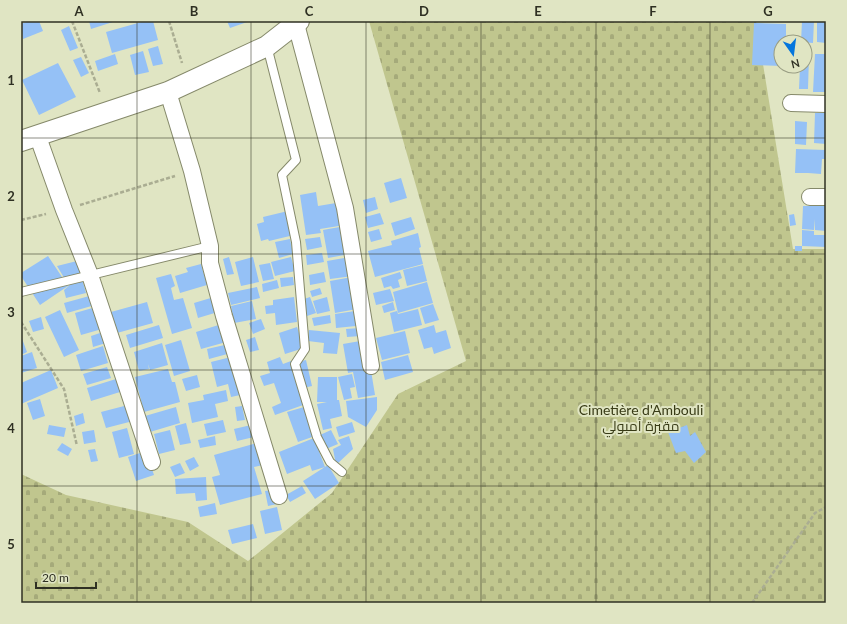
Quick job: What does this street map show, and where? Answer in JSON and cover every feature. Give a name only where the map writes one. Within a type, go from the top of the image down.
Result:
[{"type":"street","points":[[152,462],[90,275],[64,210],[30,139],[168,92],[189,83],[267,46],[297,23],[345,208],[371,366]]},
{"type":"street","points":[[168,92],[192,171],[210,246],[210,263],[224,316],[279,496]]},
{"type":"street","points":[[791,103],[826,104]]},
{"type":"street","points":[[810,197],[826,197]]},
{"type":"lane","points":[[267,46],[296,160],[282,175],[296,242],[305,350],[295,364],[317,438],[330,462],[342,472]]},
{"type":"lane","points":[[21,292],[210,246]]},
{"type":"path","points":[[72,21],[108,112]]},
{"type":"path","points":[[169,21],[189,83]]},
{"type":"path","points":[[21,220],[64,210],[192,171]]},
{"type":"path","points":[[21,322],[64,389],[77,446]]},
{"type":"path","points":[[752,603],[815,513],[826,507]]},
{"type":"green space","name":"Cimetière d'Ambouli مقبرة أمبولي","points":[[369,21],[756,21],[793,249],[826,249],[826,603],[21,603],[21,474],[66,495],[188,522],[248,561],[332,493],[398,394],[466,361]]},
{"type":"building","points":[[29,21],[39,21],[43,31],[23,39],[21,24]]},
{"type":"building","points":[[89,21],[116,21],[91,29]]},
{"type":"building","points":[[145,21],[153,21],[158,40],[112,53],[106,32]]},
{"type":"building","points":[[227,21],[250,21],[230,28]]},
{"type":"building","points":[[802,21],[814,21],[813,43],[813,34],[801,34]]},
{"type":"building","points":[[817,21],[826,21],[826,43],[817,42]]},
{"type":"building","points":[[754,23],[786,24],[786,34],[773,34],[773,66],[752,65]]},
{"type":"building","points":[[69,26],[78,48],[70,51],[61,30]]},
{"type":"building","points":[[158,46],[163,64],[153,66],[148,49]]},
{"type":"building","points":[[143,51],[149,72],[135,75],[130,55]]},
{"type":"building","points":[[115,54],[118,64],[98,71],[95,61]]},
{"type":"building","points":[[815,54],[826,54],[826,92],[813,92]]},
{"type":"building","points":[[81,57],[89,73],[81,77],[73,60]]},
{"type":"building","points":[[58,63],[76,97],[39,115],[22,80]]},
{"type":"building","points":[[800,74],[808,74],[808,89],[799,89]]},
{"type":"building","points":[[815,113],[826,113],[826,144],[814,143]]},
{"type":"building","points":[[795,121],[807,122],[806,145],[795,144]]},
{"type":"building","points":[[796,149],[826,150],[826,159],[822,159],[821,174],[795,173]]},
{"type":"building","points":[[401,178],[407,198],[390,203],[384,183]]},
{"type":"building","points":[[316,192],[318,206],[342,202],[345,225],[320,229],[321,233],[306,235],[300,195]]},
{"type":"building","points":[[375,197],[378,209],[366,213],[363,200]]},
{"type":"building","points":[[803,206],[826,206],[826,231],[815,230],[815,219],[814,230],[802,229]]},
{"type":"building","points":[[288,211],[294,235],[269,241],[268,239],[261,241],[257,224],[264,222],[263,217]]},
{"type":"building","points":[[380,213],[384,224],[368,228],[365,217]]},
{"type":"building","points":[[794,214],[796,225],[790,226],[789,215]]},
{"type":"building","points":[[411,217],[415,229],[395,236],[391,223]]},
{"type":"building","points":[[345,226],[350,254],[328,258],[323,230]]},
{"type":"building","points":[[379,229],[382,239],[371,242],[368,232]]},
{"type":"building","points":[[802,230],[814,231],[814,235],[826,235],[826,247],[802,246]]},
{"type":"building","points":[[418,233],[421,247],[419,248],[423,264],[375,277],[368,251],[392,245],[391,241]]},
{"type":"building","points":[[320,237],[322,247],[307,250],[305,239]]},
{"type":"building","points":[[290,239],[293,254],[279,258],[275,242]]},
{"type":"building","points":[[795,246],[802,246],[802,251],[795,251]]},
{"type":"building","points":[[322,253],[324,262],[307,265],[306,255]]},
{"type":"building","points":[[48,256],[68,286],[40,305],[21,276],[21,273]]},
{"type":"building","points":[[229,257],[234,274],[227,275],[223,259]]},
{"type":"building","points":[[253,257],[259,282],[241,286],[235,262]]},
{"type":"building","points":[[291,257],[295,271],[275,276],[271,262]]},
{"type":"building","points":[[350,257],[353,276],[330,279],[327,261]]},
{"type":"building","points":[[77,261],[86,293],[66,298],[64,290],[69,286],[57,266]]},
{"type":"building","points":[[270,263],[274,279],[263,281],[259,265]]},
{"type":"building","points":[[201,264],[207,285],[180,293],[175,276],[188,272],[186,268]]},
{"type":"building","points":[[423,265],[427,281],[407,286],[403,270]]},
{"type":"building","points":[[324,272],[326,282],[310,285],[309,275]]},
{"type":"building","points":[[400,272],[402,278],[398,280],[400,287],[393,289],[391,286],[384,288],[381,278]]},
{"type":"building","points":[[171,274],[175,286],[171,288],[174,300],[183,298],[192,328],[172,334],[156,278]]},
{"type":"building","points":[[293,277],[294,285],[281,287],[280,278]]},
{"type":"building","points":[[352,277],[357,309],[335,313],[330,281]]},
{"type":"building","points":[[277,280],[279,288],[263,292],[262,284]]},
{"type":"building","points":[[427,282],[433,303],[398,313],[393,292]]},
{"type":"building","points":[[257,287],[260,298],[231,305],[228,293]]},
{"type":"building","points":[[320,288],[322,294],[312,297],[310,291]]},
{"type":"building","points":[[390,289],[394,301],[376,305],[373,293]]},
{"type":"building","points":[[93,295],[95,305],[67,313],[64,303]]},
{"type":"building","points":[[214,297],[218,312],[198,318],[194,303]]},
{"type":"building","points":[[294,297],[297,322],[276,325],[275,313],[266,314],[265,306],[273,305],[273,300]]},
{"type":"building","points":[[310,297],[316,313],[307,316],[301,300]]},
{"type":"building","points":[[327,297],[330,311],[317,314],[313,301]]},
{"type":"building","points":[[252,301],[256,319],[234,323],[231,306]]},
{"type":"building","points":[[147,302],[153,323],[117,333],[111,312]]},
{"type":"building","points":[[393,302],[395,310],[384,313],[382,306]]},
{"type":"building","points":[[433,304],[439,320],[425,324],[420,308]]},
{"type":"building","points":[[96,307],[102,329],[81,335],[75,313]]},
{"type":"building","points":[[418,309],[422,325],[394,332],[390,313],[397,311],[398,314]]},
{"type":"building","points":[[60,310],[79,350],[64,357],[45,317]]},
{"type":"building","points":[[355,311],[356,326],[336,328],[335,314]]},
{"type":"building","points":[[330,315],[331,323],[314,326],[312,318]]},
{"type":"building","points":[[41,317],[44,329],[33,332],[29,321]]},
{"type":"building","points":[[261,319],[265,329],[253,334],[249,323]]},
{"type":"building","points":[[225,323],[230,341],[201,349],[196,332]]},
{"type":"building","points":[[159,325],[163,338],[130,348],[126,335]]},
{"type":"building","points":[[434,325],[436,333],[446,330],[451,348],[434,354],[432,347],[424,349],[418,330]]},
{"type":"building","points":[[297,327],[304,348],[285,354],[279,333]]},
{"type":"building","points":[[360,328],[361,336],[347,337],[346,329]]},
{"type":"building","points":[[309,330],[340,333],[337,354],[323,353],[324,343],[308,341]]},
{"type":"building","points":[[405,331],[410,353],[382,360],[376,338]]},
{"type":"building","points":[[103,332],[106,343],[93,347],[91,336]]},
{"type":"building","points":[[21,336],[27,352],[21,355]]},
{"type":"building","points":[[255,337],[259,350],[250,352],[246,340]]},
{"type":"building","points":[[181,340],[190,371],[174,376],[165,345]]},
{"type":"building","points":[[366,340],[375,395],[358,398],[353,372],[348,373],[343,344]]},
{"type":"building","points":[[162,343],[168,365],[150,370],[148,364],[149,369],[139,371],[134,352]]},
{"type":"building","points":[[229,344],[231,353],[209,359],[207,349]]},
{"type":"building","points":[[103,346],[108,363],[81,371],[76,355]]},
{"type":"building","points":[[32,352],[37,368],[21,373],[21,356]]},
{"type":"building","points":[[408,355],[413,372],[385,380],[381,362]]},
{"type":"building","points":[[235,356],[245,394],[231,397],[228,384],[217,387],[211,362]]},
{"type":"building","points":[[280,357],[283,364],[291,361],[306,404],[275,415],[272,407],[281,403],[274,383],[264,386],[260,376],[270,373],[267,362]]},
{"type":"building","points":[[306,360],[312,386],[303,388],[297,362]]},
{"type":"building","points":[[107,367],[111,378],[87,385],[83,374]]},
{"type":"building","points":[[168,369],[172,382],[175,382],[180,402],[144,412],[135,377]]},
{"type":"building","points":[[51,370],[58,388],[21,404],[21,383]]},
{"type":"building","points":[[352,374],[355,387],[350,388],[352,398],[344,400],[338,377]]},
{"type":"building","points":[[197,375],[200,387],[186,391],[182,379]]},
{"type":"building","points":[[318,377],[337,377],[337,400],[339,400],[342,416],[330,419],[332,428],[323,430],[317,404],[327,402],[317,402]]},
{"type":"building","points":[[116,379],[120,392],[91,401],[87,388]]},
{"type":"building","points":[[226,390],[228,401],[215,404],[218,417],[192,423],[188,403],[204,400],[203,395]]},
{"type":"building","points":[[377,397],[377,410],[366,427],[348,417],[346,401]]},
{"type":"building","points":[[40,399],[45,416],[33,420],[27,403]]},
{"type":"building","points":[[128,405],[133,421],[106,428],[101,412]]},
{"type":"building","points":[[242,406],[245,420],[237,421],[235,407]]},
{"type":"building","points":[[176,407],[180,423],[150,432],[145,416]]},
{"type":"building","points":[[304,407],[315,436],[298,442],[287,412]]},
{"type":"building","points":[[83,413],[85,423],[76,426],[74,416]]},
{"type":"building","points":[[223,420],[226,432],[207,436],[204,424]]},
{"type":"building","points":[[352,422],[355,432],[339,437],[336,427]]},
{"type":"building","points":[[186,423],[191,443],[180,445],[175,426]]},
{"type":"building","points":[[49,425],[66,428],[64,437],[47,434]]},
{"type":"building","points":[[251,425],[254,437],[237,441],[234,429]]},
{"type":"building","points":[[687,425],[690,436],[695,432],[706,452],[694,463],[685,451],[676,453],[668,432]]},
{"type":"building","points":[[127,428],[134,454],[119,458],[112,432]]},
{"type":"building","points":[[94,430],[96,442],[84,444],[82,432]]},
{"type":"building","points":[[170,430],[175,450],[159,454],[154,434]]},
{"type":"building","points":[[331,430],[338,444],[326,449],[320,435]]},
{"type":"building","points":[[215,436],[216,445],[200,448],[198,440]]},
{"type":"building","points":[[349,436],[353,449],[336,465],[333,449],[341,445],[338,440]]},
{"type":"building","points":[[314,438],[325,467],[312,471],[310,465],[287,474],[279,452]]},
{"type":"building","points":[[62,443],[72,449],[68,456],[57,450]]},
{"type":"building","points":[[257,443],[263,465],[254,467],[262,494],[220,505],[212,477],[220,475],[214,455]]},
{"type":"building","points":[[95,449],[98,461],[91,462],[88,450]]},
{"type":"building","points":[[146,451],[154,475],[136,481],[128,457]]},
{"type":"building","points":[[194,457],[199,466],[190,471],[185,461]]},
{"type":"building","points":[[180,463],[185,473],[175,477],[170,467]]},
{"type":"building","points":[[328,465],[339,483],[315,499],[303,481]]},
{"type":"building","points":[[206,477],[207,500],[196,501],[195,493],[176,494],[175,479]]},
{"type":"building","points":[[302,486],[306,493],[290,502],[286,495]]},
{"type":"building","points":[[274,490],[277,504],[268,506],[265,491]]},
{"type":"building","points":[[215,503],[217,514],[200,517],[198,507]]},
{"type":"building","points":[[277,507],[282,530],[265,534],[260,511]]},
{"type":"building","points":[[253,524],[257,538],[232,544],[228,530]]}]
